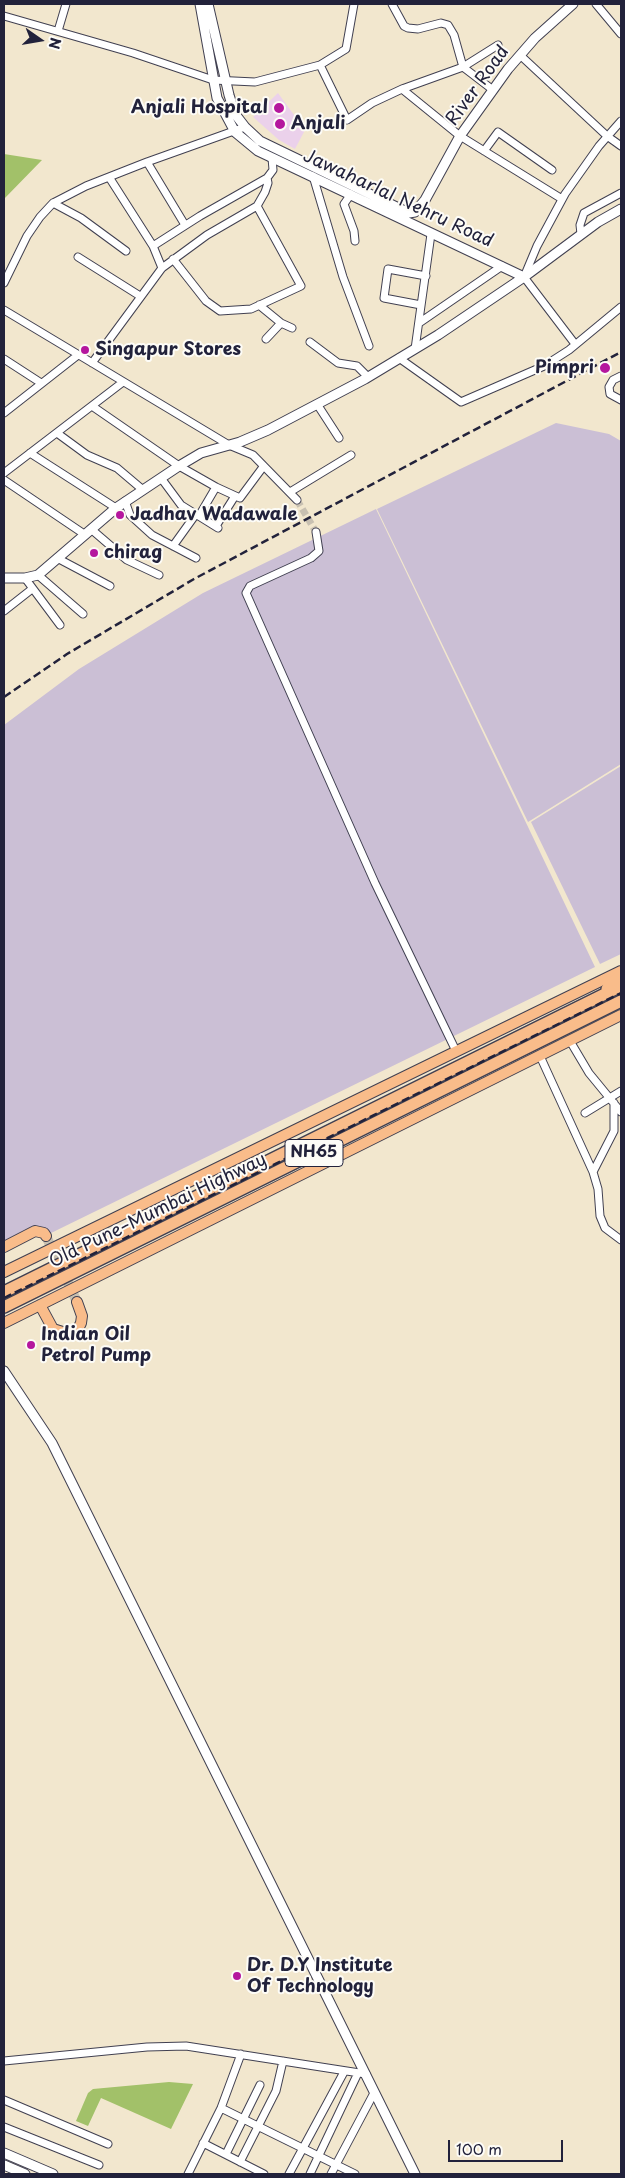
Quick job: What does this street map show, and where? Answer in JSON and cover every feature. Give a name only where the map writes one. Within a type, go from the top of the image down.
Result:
[{"type":"highway","points":[[598,997],[621,975]]},
{"type":"highway","name":"NH65","points":[[598,997],[621,986]]},
{"type":"highway","name":"Old Pune–Mumbai Highway","points":[[4,1292],[598,997]]},
{"type":"highway","name":"Old Pune–Mumbai Highway","points":[[5,1306],[621,1000]]},
{"type":"main road","points":[[4,1272],[621,971]]},
{"type":"main road","points":[[4,1323],[621,1015]]},
{"type":"main road","points":[[4,1248],[35,1231],[44,1233],[46,1236]]},
{"type":"main road","points":[[40,1305],[53,1329],[66,1333],[78,1328],[81,1323],[82,1316],[77,1302]]},
{"type":"street","points":[[58,31],[66,4]]},
{"type":"street","points":[[200,4],[217,98],[235,132]]},
{"type":"street","points":[[4,283],[27,236],[40,217],[53,203],[109,177],[245,127],[235,114],[225,80],[208,4]]},
{"type":"street","points":[[4,16],[214,80],[255,82],[320,65],[346,49],[354,4]]},
{"type":"street","points":[[392,4],[404,26],[408,28],[418,29],[441,23],[448,25],[454,35],[462,67],[493,90]]},
{"type":"street","name":"River Road","points":[[245,127],[260,141],[404,212],[415,212],[425,200],[460,136],[493,90],[535,38],[573,4]]},
{"type":"street","points":[[596,4],[621,34]]},
{"type":"street","points":[[320,65],[347,120],[372,103],[402,89],[432,80],[462,67],[498,45]]},
{"type":"street","points":[[520,56],[607,136],[621,146]]},
{"type":"street","points":[[402,89],[460,136],[562,199]]},
{"type":"street","points":[[524,277],[537,246],[562,199],[581,169],[621,121]]},
{"type":"street","name":"Jawaharlal Nehru Road","points":[[235,132],[258,151],[524,277]]},
{"type":"street","points":[[484,151],[498,132],[552,170]]},
{"type":"street","points":[[153,246],[185,225],[267,178],[273,170],[272,158]]},
{"type":"street","points":[[147,162],[185,225]]},
{"type":"street","points":[[313,176],[343,277],[369,346]]},
{"type":"street","points":[[109,177],[153,246],[162,268]]},
{"type":"street","points":[[92,363],[162,268],[207,235],[257,206],[265,192],[268,183],[267,178]]},
{"type":"street","points":[[581,234],[580,225],[584,212],[621,193]]},
{"type":"street","points":[[351,194],[344,204],[354,231],[355,242]]},
{"type":"street","points":[[53,203],[81,218],[126,251]]},
{"type":"street","points":[[173,259],[206,301],[220,311],[251,309],[300,286],[257,206]]},
{"type":"street","points":[[4,578],[25,578],[38,575],[116,508],[180,466],[201,453],[229,445],[268,430],[415,349],[524,277],[598,222],[621,209]]},
{"type":"street","points":[[415,349],[431,234]]},
{"type":"street","points":[[78,257],[140,296]]},
{"type":"street","points":[[419,323],[502,266]]},
{"type":"street","points":[[421,305],[384,298],[388,269],[426,276]]},
{"type":"street","points":[[524,277],[575,344]]},
{"type":"street","points":[[259,305],[281,323],[292,328]]},
{"type":"street","points":[[399,358],[461,402],[544,366],[621,307]]},
{"type":"street","points":[[4,310],[229,445],[253,455],[298,500]]},
{"type":"street","points":[[266,339],[281,323]]},
{"type":"street","points":[[310,342],[338,363],[357,366],[368,376]]},
{"type":"street","points":[[4,413],[78,355]]},
{"type":"street","points":[[4,359],[41,383]]},
{"type":"street","points":[[621,376],[613,380],[609,387],[610,394],[621,400]]},
{"type":"street","points":[[4,473],[123,382]]},
{"type":"street","points":[[4,402],[11,407]]},
{"type":"street","points":[[317,404],[339,438]]},
{"type":"street","points":[[92,406],[180,466],[216,487],[240,498],[263,467]]},
{"type":"street","points":[[57,433],[87,455],[116,468],[143,490]]},
{"type":"street","points":[[30,453],[116,508]]},
{"type":"street","points":[[290,492],[351,455]]},
{"type":"street","points":[[161,478],[181,505],[217,527],[235,496]]},
{"type":"street","points":[[4,480],[87,532],[127,560],[159,575]]},
{"type":"street","points":[[172,546],[198,515],[216,487]]},
{"type":"street","points":[[125,502],[135,521],[152,535],[196,558]]},
{"type":"street","points":[[316,532],[318,551],[311,558],[250,586],[246,593],[371,875],[456,1051]]},
{"type":"street","points":[[57,558],[110,586]]},
{"type":"street","points":[[38,575],[83,614]]},
{"type":"street","points":[[25,578],[60,626]]},
{"type":"street","points":[[4,611],[32,589]]},
{"type":"street","points":[[570,1041],[580,1060],[621,1112]]},
{"type":"street","points":[[540,1056],[593,1172],[598,1189],[600,1216],[605,1228],[621,1240]]},
{"type":"street","points":[[585,1113],[612,1101],[621,1090]]},
{"type":"street","points":[[593,1172],[614,1131],[612,1101]]},
{"type":"street","points":[[4,1370],[52,1444],[362,2074],[374,2093],[416,2174]]},
{"type":"street","points":[[4,2061],[172,2045],[241,2054],[362,2074]]},
{"type":"street","points":[[188,2174],[221,2108],[241,2054]]},
{"type":"street","points":[[240,2162],[276,2091],[284,2061]]},
{"type":"street","points":[[289,2174],[344,2072]]},
{"type":"street","points":[[310,2174],[362,2074]]},
{"type":"street","points":[[226,2154],[260,2085]]},
{"type":"street","points":[[331,2174],[374,2093]]},
{"type":"street","points":[[4,2100],[108,2144]]},
{"type":"street","points":[[221,2108],[356,2174]]},
{"type":"street","points":[[4,2127],[98,2166]]},
{"type":"street","points":[[203,2143],[264,2174]]},
{"type":"street","points":[[4,2153],[53,2174]]},
{"type":"street","points":[[4,2165],[25,2174]]},
{"type":"shaded area","name":"Anjali","points":[[278,93],[305,130],[295,149],[279,140],[253,117]]},
{"type":"shaded area","points":[[556,423],[609,434],[621,441],[621,764],[528,822],[377,509]]},
{"type":"shaded area","points":[[376,509],[595,967],[49,1234],[45,1228],[36,1227],[4,1243],[4,725],[79,669],[203,593]]},
{"type":"shaded area","points":[[621,766],[621,954],[600,964],[531,822]]},
{"type":"green space","points":[[4,154],[42,160],[4,199]]},
{"type":"green space","points":[[169,2082],[193,2084],[171,2129],[101,2098],[88,2126],[76,2121],[88,2093],[93,2089]]},
{"type":"tunnel","points":[[297,500],[316,532]]},
{"type":"tunnel","points":[[46,1236],[77,1302]]},
{"type":"railway","points":[[4,697],[67,654],[194,579],[621,352]]},
{"type":"railway","points":[[4,1298],[621,993]]},
{"type":"place","name":"Anjali Hospital","points":[[279,108]]},
{"type":"place","name":"Anjali","points":[[280,124]]},
{"type":"place","name":"Singapur Stores","points":[[85,350]]},
{"type":"place","name":"Pimpri","points":[[605,368]]},
{"type":"place","name":"Jadhav Wadawale","points":[[120,515]]},
{"type":"place","name":"chirag","points":[[94,553]]},
{"type":"place","name":"Indian Oil Petrol Pump","points":[[31,1345]]},
{"type":"place","name":"Dr. D.Y Institute Of Technology","points":[[237,1976]]}]
